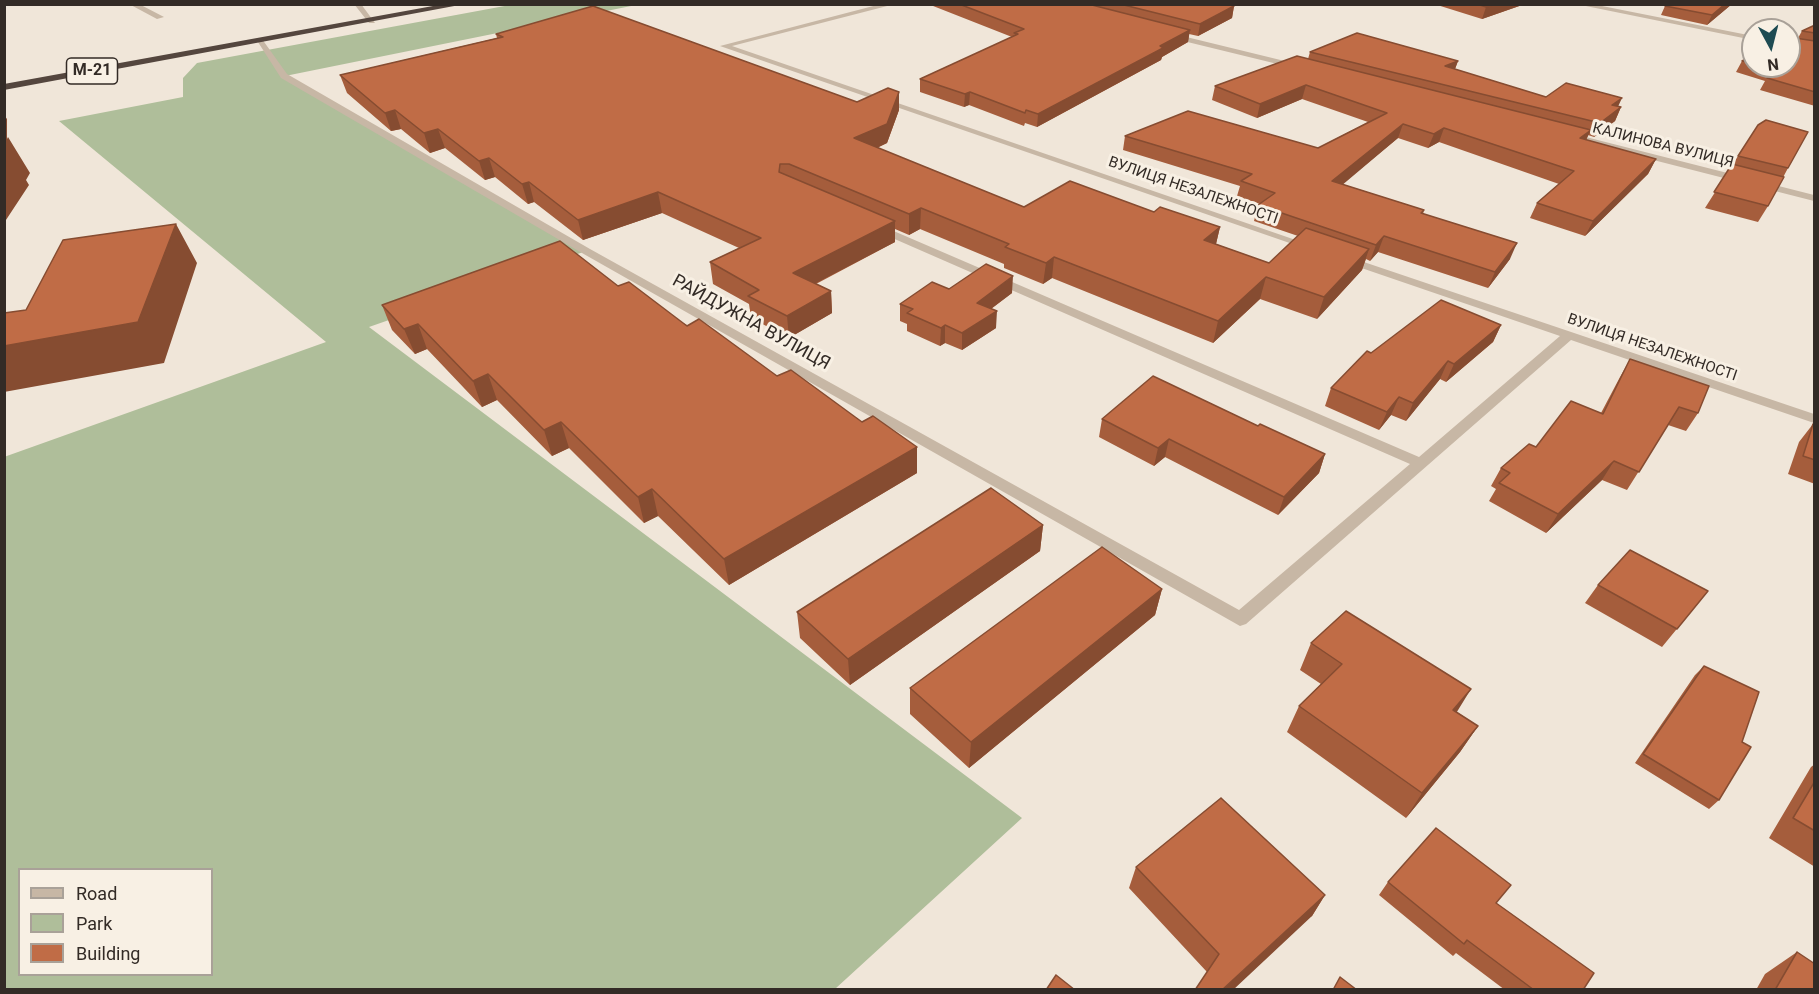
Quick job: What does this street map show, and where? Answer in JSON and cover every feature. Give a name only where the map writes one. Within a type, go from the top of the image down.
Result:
[{"type":"highway","name":"М-21","points":[[4,87],[461,4]]},
{"type":"street","points":[[132,4],[160,17]]},
{"type":"street","points":[[357,4],[372,21]]},
{"type":"street","name":"ВУЛИЦЯ НЕЗАЛЕЖНОСТІ","points":[[892,4],[724,46],[1322,251]]},
{"type":"street","points":[[1579,4],[1741,36]]},
{"type":"street","points":[[1155,31],[1305,69]]},
{"type":"street","name":"РАЙДУЖНА ВУЛИЦЯ","points":[[259,41],[284,76],[586,251],[1240,619],[1420,463]]},
{"type":"street","name":"КАЛИНОВА ВУЛИЦЯ","points":[[1560,133],[1815,198]]},
{"type":"street","points":[[863,221],[1420,463],[1569,335]]},
{"type":"street","name":"ВУЛИЦЯ НЕЗАЛЕЖНОСТІ","points":[[1333,254],[1815,419]]},
{"type":"green space","points":[[510,5],[636,5],[285,76],[586,251],[369,327],[1022,818],[835,989],[5,989],[4,457],[326,342],[59,121],[183,97],[183,78],[197,63]]},
{"type":"building","points":[[959,4],[1088,4],[1190,30],[1160,46],[1163,48],[1038,114],[1026,110],[1025,113],[970,92],[965,94],[920,79],[1018,34],[1014,33],[1024,29]]},
{"type":"building","points":[[1120,4],[1229,4],[1234,6],[1200,24]]},
{"type":"building","points":[[1477,4],[1495,4],[1486,7]]},
{"type":"building","points":[[1668,4],[1725,4],[1712,15],[1665,6]]},
{"type":"building","points":[[593,6],[857,102],[888,88],[899,92],[887,124],[854,138],[1024,207],[1070,181],[1154,212],[1160,207],[1220,227],[1204,240],[1269,263],[1306,228],[1369,249],[1324,297],[1266,277],[1218,321],[1054,257],[1046,263],[1005,247],[1009,244],[921,208],[909,214],[789,164],[780,164],[779,172],[895,221],[793,273],[831,291],[787,316],[748,296],[759,290],[710,262],[761,238],[658,192],[578,220],[529,182],[522,184],[489,158],[479,161],[438,129],[424,133],[395,110],[385,113],[340,75],[503,37],[496,34]]},
{"type":"building","points":[[1815,25],[1815,33],[1802,31]]},
{"type":"building","points":[[1357,33],[1458,61],[1445,66],[1546,97],[1566,83],[1622,98],[1612,105],[1621,107],[1600,123],[1310,52]]},
{"type":"building","points":[[1801,39],[1815,41],[1815,92],[1767,78],[1801,78]]},
{"type":"building","points":[[1297,56],[1591,130],[1580,138],[1656,159],[1593,221],[1537,203],[1574,171],[1444,128],[1434,134],[1403,124],[1332,181],[1424,210],[1421,213],[1517,243],[1495,272],[1384,236],[1376,245],[1258,205],[1275,193],[1241,181],[1252,174],[1125,136],[1188,111],[1318,148],[1387,113],[1306,85],[1260,104],[1215,86]]},
{"type":"building","points":[[1766,120],[1808,132],[1788,168],[1738,156],[1758,125]]},
{"type":"building","points":[[1732,164],[1784,177],[1768,206],[1714,192]]},
{"type":"building","points":[[176,224],[138,322],[4,346],[4,313],[26,310],[63,240]]},
{"type":"building","points":[[560,241],[618,286],[629,282],[687,326],[699,319],[777,376],[791,370],[862,422],[873,416],[917,447],[724,559],[652,489],[638,497],[561,422],[544,430],[488,374],[473,381],[418,324],[404,329],[382,305]]},
{"type":"building","points":[[986,264],[1013,276],[977,303],[997,311],[962,333],[945,325],[941,328],[907,313],[913,309],[900,304],[932,282],[949,289]]},
{"type":"building","points":[[1441,300],[1501,325],[1454,364],[1448,361],[1413,403],[1399,397],[1387,412],[1331,388],[1367,351],[1371,353]]},
{"type":"building","points":[[1630,359],[1709,386],[1698,413],[1679,407],[1639,472],[1614,461],[1558,514],[1499,483],[1510,473],[1501,468],[1529,444],[1536,447],[1571,401],[1603,414]]},
{"type":"building","points":[[1153,376],[1258,426],[1260,424],[1325,454],[1284,497],[1169,439],[1158,448],[1102,419]]},
{"type":"building","points":[[1813,424],[1815,424],[1815,460],[1803,456]]},
{"type":"building","points":[[991,488],[1043,525],[848,659],[797,612]]},
{"type":"building","points":[[1102,547],[1162,589],[971,742],[910,688]]},
{"type":"building","points":[[1630,550],[1708,591],[1677,629],[1598,585]]},
{"type":"building","points":[[1346,611],[1471,689],[1453,710],[1478,726],[1422,793],[1299,706],[1342,664],[1311,643]]},
{"type":"building","points":[[1704,666],[1759,692],[1742,742],[1751,747],[1719,800],[1643,754]]},
{"type":"building","points":[[1815,781],[1815,831],[1793,818]]},
{"type":"building","points":[[1221,798],[1325,895],[1222,990],[1195,990],[1219,954],[1136,867]]},
{"type":"building","points":[[1436,828],[1511,885],[1496,903],[1594,973],[1583,990],[1534,990],[1467,940],[1464,944],[1388,882]]},
{"type":"building","points":[[1797,952],[1815,964],[1815,990],[1775,990]]},
{"type":"building","points":[[1056,975],[1075,990],[1046,990]]},
{"type":"building","points":[[1340,977],[1357,990],[1333,990]]}]
